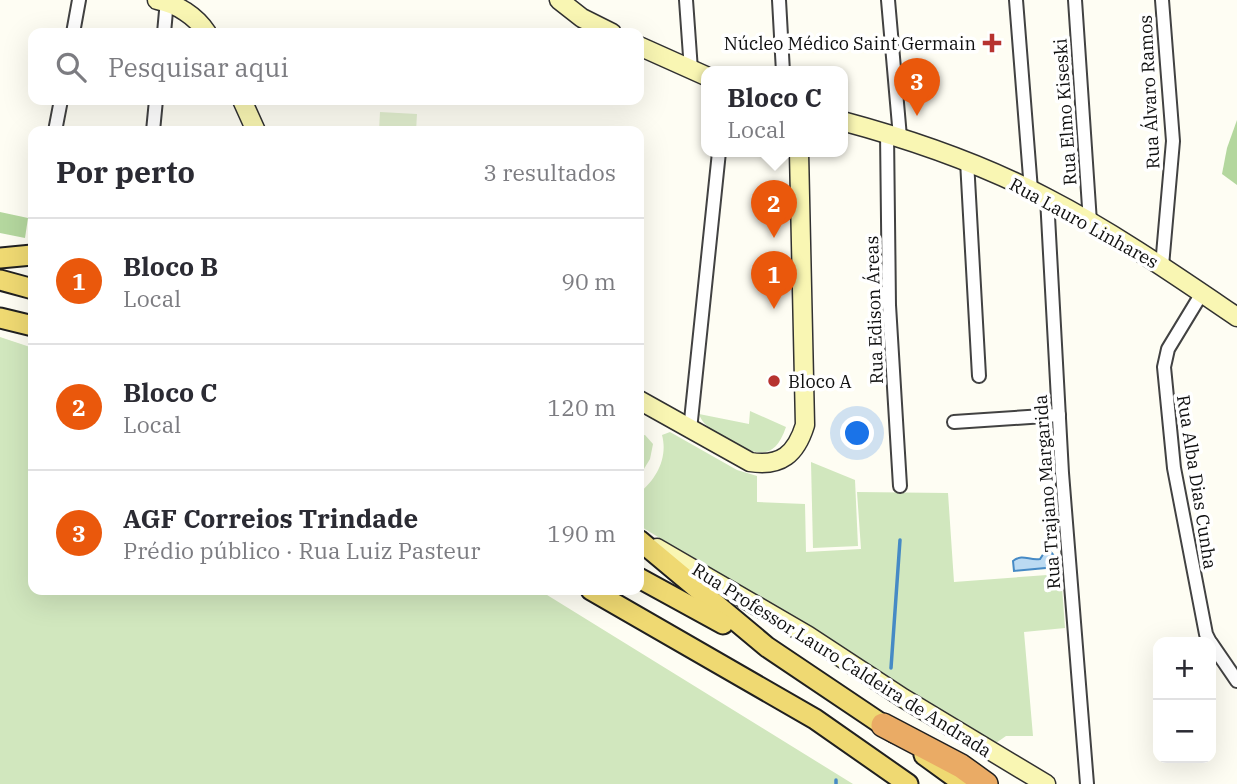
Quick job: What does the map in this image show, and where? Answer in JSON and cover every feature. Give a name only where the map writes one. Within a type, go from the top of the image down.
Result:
[{"type":"highway","points":[[883,725],[962,775],[986,784]]},
{"type":"main road","points":[[559,0],[582,18],[602,28]]},
{"type":"main road","points":[[164,1],[192,16],[203,28]]},
{"type":"main road","points":[[644,48],[698,73]]},
{"type":"main road","points":[[244,105],[254,126]]},
{"type":"main road","name":"Rua Lauro Linhares","points":[[848,123],[894,135],[967,161],[1039,194],[1162,266],[1237,317]]},
{"type":"main road","points":[[644,403],[750,462],[764,464],[780,459],[792,453],[800,441],[805,425],[799,157]]},
{"type":"main road","points":[[0,252],[28,253]]},
{"type":"main road","points":[[0,258],[28,254]]},
{"type":"main road","points":[[0,280],[28,288]]},
{"type":"main road","points":[[0,318],[28,325]]},
{"type":"main road","name":"Rua Professor Lauro Caldeira de Andrada","points":[[644,541],[807,635],[903,698],[1046,784]]},
{"type":"main road","points":[[644,542],[767,648]]},
{"type":"main road","points":[[644,581],[767,648],[883,725]]},
{"type":"main road","points":[[600,595],[815,719],[908,784]]},
{"type":"main road","points":[[962,775],[994,784]]},
{"type":"street","points":[[74,28],[79,0]]},
{"type":"street","points":[[686,0],[698,73]]},
{"type":"street","points":[[779,0],[783,66]]},
{"type":"street","name":"Rua Edison Áreas","points":[[888,0],[894,135],[889,305],[900,485]]},
{"type":"street","name":"Rua Trajano Margarida","points":[[1016,0],[1039,194],[1087,784]]},
{"type":"street","name":"Rua Elmo Kiseski","points":[[1075,0],[1090,222]]},
{"type":"street","name":"Rua Álvaro Ramos","points":[[1162,0],[1172,141],[1162,266]]},
{"type":"street","points":[[164,1],[164,28]]},
{"type":"street","points":[[56,126],[60,105]]},
{"type":"street","points":[[153,126],[156,105]]},
{"type":"street","points":[[690,430],[718,157]]},
{"type":"street","points":[[967,161],[979,376]]},
{"type":"street","name":"Rua Alba Dias Cunha","points":[[1202,293],[1168,349],[1164,367],[1174,468],[1203,621],[1209,637]]},
{"type":"street","points":[[954,422],[1059,415]]},
{"type":"street","name":"Rua Alba Dias Cunha","points":[[1216,650],[1237,681]]},
{"type":"green space","points":[[380,112],[417,114],[416,126],[379,126]]},
{"type":"green space","points":[[1237,120],[1237,185],[1222,174],[1227,148]]},
{"type":"green space","points":[[0,212],[28,218],[25,238],[0,233]]},
{"type":"green space","points":[[0,337],[28,346],[28,595],[547,595],[853,784],[0,784]]},
{"type":"green space","points":[[750,411],[786,427],[781,439],[769,451],[755,452],[737,445],[707,426],[699,414],[749,424]]},
{"type":"green space","points":[[670,432],[737,470],[757,476],[757,502],[805,504],[806,552],[861,549],[857,492],[948,493],[954,582],[1061,574],[1065,628],[1024,632],[1033,736],[1006,736],[996,743],[644,528],[644,488],[660,467],[662,435]]},
{"type":"green space","points":[[644,435],[653,444],[650,459],[644,469]]},
{"type":"green space","points":[[811,462],[855,480],[858,546],[813,548]]},
{"type":"water","points":[[1050,551],[1055,557],[1056,567],[1014,571],[1013,561],[1023,557],[1040,559],[1044,553]]},
{"type":"waterway","points":[[891,668],[900,540]]},
{"type":"place","name":"Núcleo Médico Saint Germain","points":[[992,43]]},
{"type":"place","name":"AGF Correios Trindade","points":[[917,116]]},
{"type":"place","name":"Bloco C","points":[[774,238]]},
{"type":"place","name":"Bloco B","points":[[774,309]]},
{"type":"place","name":"Bloco A","points":[[774,381]]}]
